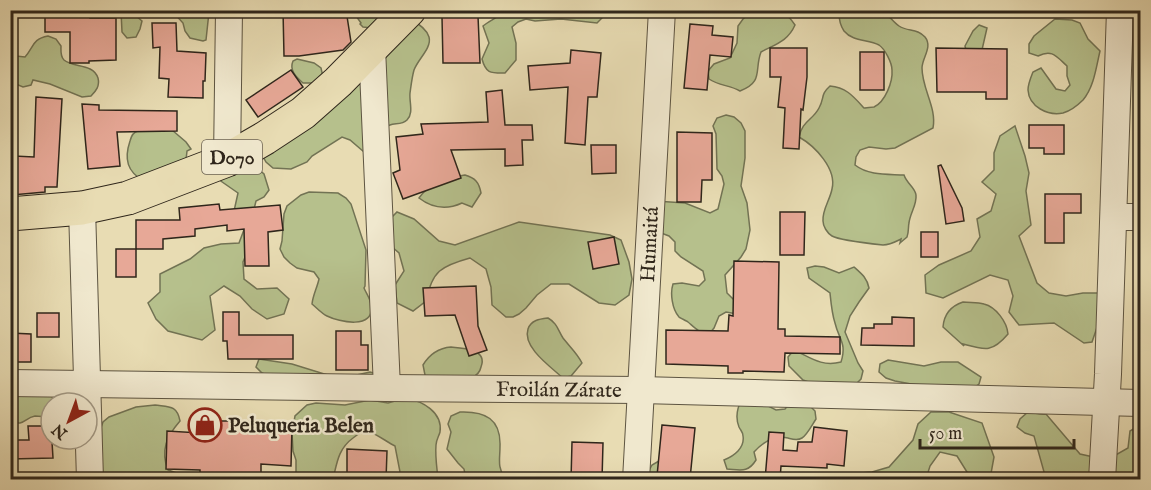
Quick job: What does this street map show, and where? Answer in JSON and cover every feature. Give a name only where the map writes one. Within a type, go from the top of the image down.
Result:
[{"type":"main road","name":"D070","points":[[10,214],[82,208],[128,198],[227,160],[303,113],[338,82],[409,10]]},
{"type":"street","points":[[227,160],[229,10]]},
{"type":"street","name":"Humaitá","points":[[636,480],[662,10]]},
{"type":"street","points":[[1102,480],[1107,403],[1120,10]]},
{"type":"street","points":[[372,48],[387,388]]},
{"type":"street","points":[[82,208],[90,480]]},
{"type":"street","points":[[1114,217],[1140,217]]},
{"type":"street","name":"Froilán Zárate","points":[[10,383],[641,390],[1140,403]]},
{"type":"green space","points":[[121,11],[136,11],[136,16],[142,21],[136,37],[127,38],[122,32]]},
{"type":"green space","points":[[172,11],[208,11],[206,40],[203,41],[190,38],[183,23]]},
{"type":"green space","points":[[358,11],[403,11],[372,28],[363,27],[360,24],[356,16]]},
{"type":"green space","points":[[504,11],[604,11],[603,17],[597,23],[561,19],[535,21],[526,19],[518,22],[512,27],[516,43],[516,60],[505,73],[493,73],[485,68],[482,59],[489,43],[483,26]]},
{"type":"green space","points":[[758,11],[780,11],[787,15],[795,25],[785,38],[761,52],[757,75],[748,87],[740,91],[709,79],[708,71],[714,64],[730,58],[737,43],[738,26],[743,19]]},
{"type":"green space","points":[[843,11],[882,11],[899,26],[919,32],[925,37],[928,45],[922,68],[933,113],[933,128],[895,148],[869,147],[860,150],[856,157],[855,165],[860,169],[879,174],[904,175],[914,190],[916,199],[908,235],[900,243],[901,239],[886,245],[865,243],[832,236],[828,233],[823,217],[832,189],[831,174],[818,152],[799,137],[805,124],[819,108],[830,86],[845,90],[864,108],[878,104],[890,86],[892,67],[886,53],[875,43],[848,35],[841,25],[839,16],[839,13]]},
{"type":"green space","points":[[1055,19],[1080,23],[1088,39],[1100,51],[1087,95],[1071,109],[1057,114],[1046,112],[1036,106],[1028,90],[1033,72],[1041,68],[1056,89],[1065,91],[1070,85],[1067,66],[1057,57],[1050,53],[1038,56],[1029,53],[1029,44],[1034,36]]},
{"type":"green space","points":[[412,21],[424,29],[429,41],[427,49],[414,70],[410,93],[411,111],[407,120],[382,129],[364,152],[350,140],[342,137],[312,156],[307,162],[291,169],[273,168],[266,162],[261,153]]},
{"type":"green space","points":[[979,25],[987,28],[979,63],[967,55],[965,46]]},
{"type":"green space","points":[[48,36],[56,39],[61,46],[61,55],[64,60],[95,73],[98,86],[91,96],[82,97],[33,80],[31,85],[23,87],[11,82],[10,61],[16,56],[25,57],[36,41]]},
{"type":"green space","points":[[297,59],[314,63],[321,68],[323,77],[317,83],[303,83],[293,70],[293,61]]},
{"type":"green space","points":[[726,115],[734,117],[745,131],[745,158],[741,186],[747,203],[750,230],[746,249],[725,275],[727,293],[740,306],[743,315],[726,312],[719,316],[709,334],[700,331],[680,317],[673,305],[673,284],[699,286],[705,280],[703,271],[681,257],[675,251],[675,242],[669,236],[661,233],[656,201],[685,203],[710,213],[718,209],[724,184],[717,169],[716,134],[713,126],[717,118]]},
{"type":"green space","points":[[1015,126],[1029,173],[1026,191],[1031,225],[1019,236],[1037,283],[1049,293],[1066,296],[1101,293],[1103,310],[1092,342],[1084,343],[1054,323],[1019,325],[1009,312],[1013,296],[1008,280],[990,275],[943,298],[926,293],[925,275],[939,265],[971,251],[980,237],[977,219],[991,211],[996,194],[982,182],[994,170],[994,153],[1000,136]]},
{"type":"green space","points":[[141,130],[172,130],[191,149],[187,151],[186,160],[144,181],[128,164],[127,154],[132,135]]},
{"type":"green space","points":[[251,163],[264,174],[269,190],[264,197],[256,201],[254,209],[256,232],[243,262],[244,279],[257,289],[277,288],[289,299],[284,314],[267,319],[252,309],[240,296],[224,286],[210,296],[215,330],[202,340],[168,331],[156,319],[148,303],[160,292],[160,274],[190,259],[204,248],[239,243],[245,227],[234,211],[238,193],[215,177]]},
{"type":"green space","points":[[465,175],[476,181],[481,193],[472,207],[462,203],[451,207],[440,207],[419,198],[434,184]]},
{"type":"green space","points":[[309,192],[338,193],[351,204],[366,250],[364,288],[371,303],[371,313],[362,321],[347,322],[327,316],[312,304],[319,279],[314,272],[297,268],[290,263],[280,249],[287,206]]},
{"type":"green space","points":[[397,212],[414,219],[439,241],[455,245],[519,222],[610,235],[621,240],[629,262],[632,279],[629,295],[615,305],[599,303],[569,284],[551,284],[519,314],[506,317],[492,305],[491,287],[486,269],[470,258],[439,271],[431,283],[426,301],[413,311],[397,303],[395,285],[404,271],[399,253],[385,241],[386,223]]},
{"type":"green space","points":[[815,266],[839,273],[854,267],[864,276],[868,285],[869,288],[850,316],[845,332],[863,371],[861,379],[855,385],[811,383],[803,380],[789,366],[788,357],[794,350],[822,363],[841,362],[843,356],[843,346],[834,320],[830,293],[809,278],[807,268]]},
{"type":"green space","points":[[963,302],[981,303],[993,308],[1003,320],[1008,334],[993,347],[983,348],[963,344],[964,346],[943,327],[949,311]]},
{"type":"green space","points":[[548,318],[555,324],[582,363],[571,376],[563,378],[533,350],[529,343],[527,336],[529,326],[536,320]]},
{"type":"green space","points":[[451,347],[478,353],[482,361],[480,369],[476,375],[467,380],[438,387],[425,375],[423,365],[435,353]]},
{"type":"green space","points":[[259,359],[292,364],[334,377],[370,372],[378,374],[379,378],[271,377],[256,367]]},
{"type":"green space","points":[[888,360],[924,366],[941,362],[958,362],[981,377],[979,384],[972,389],[922,386],[886,378],[879,372],[880,364]]},
{"type":"green space","points":[[19,393],[39,395],[39,416],[31,417],[21,423],[11,421]]},
{"type":"green space","points":[[406,398],[425,405],[435,413],[438,419],[440,432],[436,441],[436,462],[438,479],[403,479],[395,446],[373,433],[362,432],[344,447],[333,479],[296,479],[292,433],[295,416],[307,405],[316,403],[345,405],[370,400],[388,403]]},
{"type":"green space","points":[[742,399],[760,402],[776,410],[785,409],[790,403],[808,404],[815,411],[816,419],[802,438],[796,440],[783,437],[769,440],[754,452],[756,460],[750,467],[744,470],[727,469],[724,460],[738,451],[743,440],[737,416]]},
{"type":"green space","points":[[155,405],[172,408],[177,412],[180,421],[168,438],[165,456],[168,470],[180,474],[185,479],[96,480],[94,451],[99,451],[99,433],[103,422],[109,417],[136,407]]},
{"type":"green space","points":[[460,412],[484,415],[494,423],[500,437],[500,467],[505,479],[466,479],[464,469],[447,449],[451,432],[448,424],[451,416]]},
{"type":"green space","points":[[931,412],[949,412],[982,423],[994,457],[990,479],[966,479],[967,472],[957,456],[940,452],[930,466],[926,479],[839,479],[839,475],[872,472],[889,467],[913,440],[918,424]]},
{"type":"green space","points":[[1028,412],[1046,414],[1080,454],[1107,460],[1128,448],[1130,431],[1140,425],[1140,479],[1046,479],[1034,436],[1017,427],[1020,419]]},
{"type":"green space","points":[[659,461],[674,471],[680,479],[644,480],[652,465]]},
{"type":"building","points":[[45,10],[90,10],[90,18],[116,18],[116,60],[70,63],[70,32],[45,32]]},
{"type":"building","points":[[283,10],[346,10],[351,42],[343,50],[284,56]]},
{"type":"building","points":[[478,16],[480,63],[443,63],[442,17]]},
{"type":"building","points":[[152,23],[176,23],[177,51],[206,53],[203,98],[168,97],[169,79],[159,78],[160,47],[153,48]]},
{"type":"building","points":[[690,24],[713,26],[712,35],[733,37],[731,57],[710,55],[707,90],[684,88]]},
{"type":"building","points":[[770,48],[807,48],[807,77],[803,110],[801,109],[799,149],[783,148],[785,108],[778,107],[781,77],[770,77]]},
{"type":"building","points":[[936,48],[1007,49],[1007,99],[986,99],[986,92],[937,92]]},
{"type":"building","points":[[571,50],[601,53],[597,97],[588,97],[585,145],[565,143],[568,87],[530,90],[528,66],[570,63]]},
{"type":"building","points":[[860,52],[884,52],[884,90],[860,90]]},
{"type":"building","points":[[291,70],[303,87],[258,117],[246,100]]},
{"type":"building","points":[[502,90],[505,125],[532,125],[533,140],[522,140],[523,165],[505,166],[505,149],[451,150],[461,178],[403,199],[393,173],[400,170],[396,137],[423,134],[421,124],[488,122],[486,92]]},
{"type":"building","points":[[36,97],[62,99],[57,187],[45,187],[45,192],[12,195],[14,156],[34,157]]},
{"type":"building","points":[[82,104],[99,105],[99,110],[177,111],[177,131],[117,132],[120,166],[88,169]]},
{"type":"building","points":[[1029,125],[1064,125],[1064,154],[1044,154],[1044,148],[1029,148]]},
{"type":"building","points":[[677,132],[712,133],[712,180],[702,180],[701,202],[677,202]]},
{"type":"building","points":[[591,145],[616,145],[616,173],[592,174]]},
{"type":"building","points":[[941,165],[962,208],[964,221],[946,224],[938,166]]},
{"type":"building","points":[[1045,194],[1081,194],[1081,213],[1064,213],[1064,243],[1045,243]]},
{"type":"building","points":[[219,204],[220,210],[280,205],[283,230],[268,232],[269,266],[245,266],[244,229],[227,231],[227,225],[195,229],[195,236],[163,239],[163,249],[136,249],[136,220],[180,220],[179,208]]},
{"type":"building","points":[[780,212],[805,212],[804,255],[780,255]]},
{"type":"building","points":[[921,232],[938,232],[938,257],[921,257]]},
{"type":"building","points":[[614,237],[619,264],[593,269],[588,242]]},
{"type":"building","points":[[116,249],[136,249],[136,277],[116,277]]},
{"type":"building","points":[[734,261],[779,262],[778,329],[785,329],[785,336],[840,337],[840,354],[785,353],[784,372],[728,373],[728,366],[666,364],[666,330],[728,331],[729,315],[733,316]]},
{"type":"building","points":[[476,286],[478,326],[487,350],[469,356],[455,315],[425,316],[423,288]]},
{"type":"building","points":[[223,312],[239,312],[239,335],[293,335],[293,359],[228,359],[227,341],[223,341]]},
{"type":"building","points":[[37,313],[59,313],[59,337],[37,337]]},
{"type":"building","points":[[892,317],[914,318],[914,346],[861,345],[862,328],[874,328],[874,324],[892,324]]},
{"type":"building","points":[[336,331],[361,331],[361,345],[368,345],[368,370],[336,370]]},
{"type":"building","points":[[10,333],[31,334],[31,362],[10,362]]},
{"type":"building","points":[[200,421],[261,421],[261,426],[292,427],[291,466],[261,464],[261,480],[200,480],[200,470],[166,469],[167,431],[200,433]]},
{"type":"building","points":[[662,425],[695,428],[690,479],[657,476]]},
{"type":"building","points":[[28,426],[39,426],[39,451],[53,451],[53,458],[10,459],[10,440],[29,440]]},
{"type":"building","points":[[814,427],[847,431],[844,466],[827,464],[827,468],[781,466],[780,480],[765,480],[769,432],[784,433],[783,450],[797,451],[798,442],[812,442]]},
{"type":"building","points":[[572,442],[603,443],[602,480],[571,480]]},
{"type":"building","points":[[347,449],[387,451],[386,480],[347,480]]},
{"type":"place","name":"Peluqueria Belen","points":[[205,425]]}]
